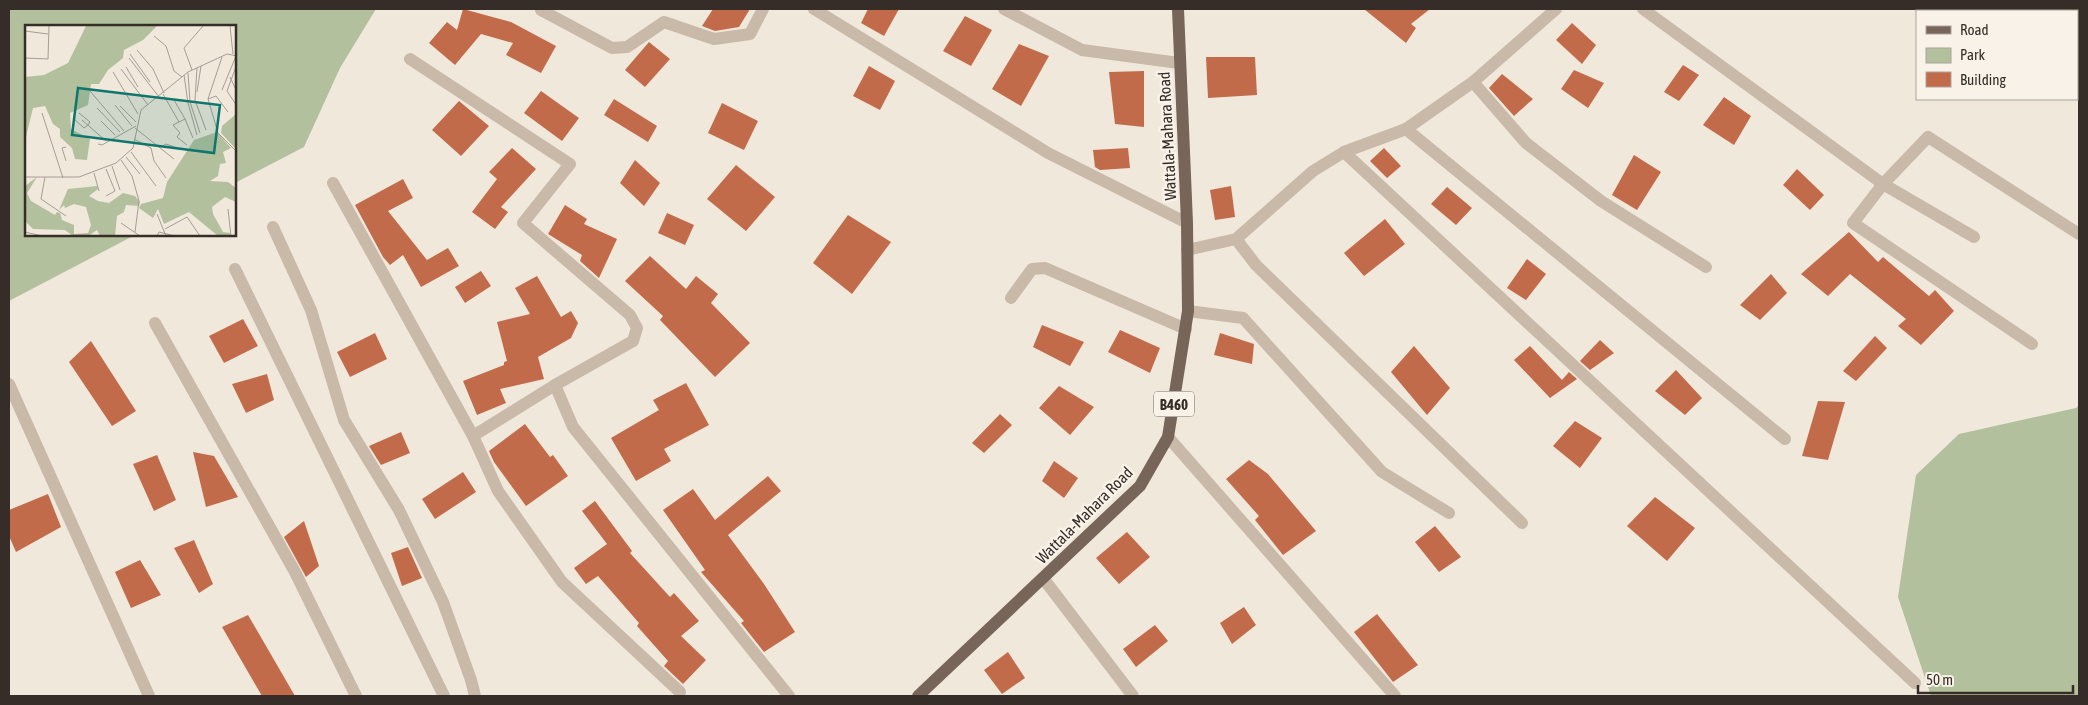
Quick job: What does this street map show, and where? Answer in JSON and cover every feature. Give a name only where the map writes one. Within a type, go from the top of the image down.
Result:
[{"type":"main road","name":"Wattala-Mahara Road","points":[[918,696],[1140,486],[1168,437],[1188,311],[1187,222],[1178,9]]},
{"type":"street","points":[[541,10],[612,48],[627,46],[664,22],[714,39],[750,34],[763,9]]},
{"type":"street","points":[[814,9],[1048,152],[1187,222]]},
{"type":"street","points":[[1004,9],[1082,50],[1180,63]]},
{"type":"street","points":[[1187,250],[1236,239],[1313,171],[1344,152],[1406,129],[1472,82],[1556,9]]},
{"type":"street","points":[[1643,9],[1883,184],[1974,237]]},
{"type":"street","points":[[410,59],[570,164],[524,223],[630,316],[637,328],[633,341],[555,385],[473,436]]},
{"type":"street","points":[[1472,82],[1526,143],[1601,201],[1706,266]]},
{"type":"street","points":[[1406,129],[1785,439]]},
{"type":"street","points":[[2032,344],[1853,223],[1883,184],[1928,137],[2079,234]]},
{"type":"street","points":[[1344,152],[1915,683]]},
{"type":"street","points":[[333,183],[473,436],[498,491],[562,582],[680,692]]},
{"type":"street","points":[[273,227],[311,310],[344,420],[399,510],[444,602],[475,696]]},
{"type":"street","points":[[1236,239],[1256,266],[1522,523]]},
{"type":"street","points":[[1011,298],[1032,269],[1045,268],[1186,329]]},
{"type":"street","points":[[235,269],[444,696]]},
{"type":"street","points":[[1188,311],[1243,318],[1382,472],[1449,513]]},
{"type":"street","points":[[155,323],[294,572],[356,696]]},
{"type":"street","points":[[9,384],[149,696]]},
{"type":"street","points":[[555,385],[573,427],[789,696]]},
{"type":"street","points":[[1168,437],[1395,696]]},
{"type":"street","points":[[1043,578],[1133,696]]},
{"type":"green space","points":[[9,9],[376,9],[340,68],[304,147],[236,182],[236,25],[25,25],[25,236],[133,236],[9,301]]},
{"type":"green space","points":[[1918,9],[2079,9],[2079,69],[2078,10]]},
{"type":"green space","points":[[2079,405],[2079,696],[1931,696],[1898,597],[1916,475],[1959,434],[2076,408]]},
{"type":"building","points":[[463,9],[511,22],[556,46],[541,73],[506,55],[513,43],[481,34],[455,65],[429,43],[447,22],[457,30]]},
{"type":"building","points":[[713,9],[750,9],[739,27],[715,31],[702,26]]},
{"type":"building","points":[[868,9],[899,9],[884,36],[861,23]]},
{"type":"building","points":[[1364,9],[1430,9],[1411,24],[1416,28],[1406,43]]},
{"type":"building","points":[[965,16],[992,30],[971,66],[943,51]]},
{"type":"building","points":[[1572,23],[1596,45],[1582,64],[1556,40]]},
{"type":"building","points":[[649,42],[670,59],[645,87],[625,70]]},
{"type":"building","points":[[1019,44],[1049,56],[1021,106],[992,89]]},
{"type":"building","points":[[1206,57],[1255,57],[1257,95],[1208,98]]},
{"type":"building","points":[[1683,65],[1699,75],[1679,101],[1664,92]]},
{"type":"building","points":[[869,66],[895,81],[880,110],[853,96]]},
{"type":"building","points":[[1574,70],[1604,83],[1588,108],[1561,89]]},
{"type":"building","points":[[1144,71],[1144,127],[1115,124],[1109,72]]},
{"type":"building","points":[[1502,74],[1533,99],[1514,116],[1489,88]]},
{"type":"building","points":[[541,91],[579,118],[562,141],[524,113]]},
{"type":"building","points":[[1724,97],[1751,116],[1734,145],[1703,125]]},
{"type":"building","points":[[614,99],[657,126],[648,142],[604,115]]},
{"type":"building","points":[[459,101],[489,126],[461,156],[432,130]]},
{"type":"building","points":[[722,103],[758,121],[744,150],[708,133]]},
{"type":"building","points":[[512,148],[536,169],[501,207],[508,212],[495,229],[472,212],[497,179],[489,172]]},
{"type":"building","points":[[1128,148],[1130,168],[1100,170],[1095,167],[1093,150]]},
{"type":"building","points":[[1384,148],[1401,166],[1387,178],[1370,161]]},
{"type":"building","points":[[1634,155],[1661,172],[1637,210],[1612,195]]},
{"type":"building","points":[[635,160],[660,183],[644,206],[620,183]]},
{"type":"building","points":[[736,165],[775,197],[746,231],[707,199]]},
{"type":"building","points":[[1797,169],[1824,195],[1810,210],[1783,185]]},
{"type":"building","points":[[403,179],[413,198],[388,211],[427,260],[448,248],[459,266],[421,287],[403,255],[390,265],[383,257],[355,205]]},
{"type":"building","points":[[1231,186],[1235,217],[1215,220],[1210,190]]},
{"type":"building","points":[[1447,187],[1472,208],[1456,225],[1431,204]]},
{"type":"building","points":[[565,205],[587,219],[584,224],[617,239],[599,278],[580,261],[582,255],[548,234]]},
{"type":"building","points":[[667,213],[694,225],[685,245],[658,233]]},
{"type":"building","points":[[848,215],[891,242],[852,294],[813,263]]},
{"type":"building","points":[[1385,219],[1405,244],[1364,276],[1344,253]]},
{"type":"building","points":[[1849,232],[1878,262],[1883,257],[1929,296],[1935,290],[1954,311],[1921,345],[1898,326],[1906,319],[1850,274],[1828,296],[1801,274]]},
{"type":"building","points":[[650,256],[686,289],[696,276],[718,294],[711,303],[750,343],[715,377],[660,320],[663,316],[625,281]]},
{"type":"building","points":[[1527,259],[1546,274],[1526,300],[1507,288]]},
{"type":"building","points":[[481,271],[491,286],[465,303],[455,287]]},
{"type":"building","points":[[1771,274],[1787,293],[1760,320],[1740,305]]},
{"type":"building","points":[[537,276],[561,317],[571,311],[578,323],[571,338],[538,357],[544,379],[500,389],[506,403],[477,415],[463,381],[504,365],[504,362],[507,361],[497,322],[530,314],[515,288]]},
{"type":"building","points":[[243,319],[258,346],[224,363],[209,336]]},
{"type":"building","points":[[1042,325],[1084,342],[1070,366],[1033,347]]},
{"type":"building","points":[[1120,330],[1160,348],[1150,373],[1108,352]]},
{"type":"building","points":[[375,333],[387,359],[350,377],[337,352]]},
{"type":"building","points":[[1220,333],[1254,344],[1252,364],[1214,355]]},
{"type":"building","points":[[1875,336],[1887,348],[1856,381],[1843,371]]},
{"type":"building","points":[[1600,340],[1614,353],[1590,370],[1580,361]]},
{"type":"building","points":[[91,341],[136,411],[112,426],[69,362]]},
{"type":"building","points":[[1414,346],[1450,388],[1427,415],[1391,372]]},
{"type":"building","points":[[1530,346],[1562,380],[1569,372],[1577,379],[1550,398],[1514,360]]},
{"type":"building","points":[[1676,370],[1702,398],[1685,415],[1655,391]]},
{"type":"building","points":[[267,374],[274,400],[246,413],[232,384]]},
{"type":"building","points":[[686,383],[709,425],[664,449],[671,461],[636,481],[611,438],[659,410],[653,400]]},
{"type":"building","points":[[1059,386],[1094,407],[1070,435],[1039,408]]},
{"type":"building","points":[[1818,401],[1845,402],[1828,460],[1802,456]]},
{"type":"building","points":[[1000,414],[1012,425],[984,453],[972,443]]},
{"type":"building","points":[[1575,421],[1602,438],[1580,468],[1553,446]]},
{"type":"building","points":[[525,424],[550,457],[553,455],[568,476],[526,506],[494,462],[489,451]]},
{"type":"building","points":[[401,432],[410,453],[381,465],[369,446]]},
{"type":"building","points":[[193,452],[214,456],[238,497],[206,507]]},
{"type":"building","points":[[157,455],[176,500],[154,511],[133,464]]},
{"type":"building","points":[[1249,460],[1268,474],[1316,531],[1283,555],[1255,520],[1259,516],[1226,479]]},
{"type":"building","points":[[1054,461],[1078,478],[1064,498],[1042,481]]},
{"type":"building","points":[[463,472],[476,492],[435,519],[422,499]]},
{"type":"building","points":[[768,476],[781,491],[728,535],[764,584],[795,632],[764,652],[741,623],[744,621],[701,572],[705,570],[663,510],[693,489],[715,520]]},
{"type":"building","points":[[48,494],[61,527],[16,552],[9,536],[9,510]]},
{"type":"building","points":[[1655,497],[1695,528],[1667,561],[1627,526]]},
{"type":"building","points":[[595,501],[632,551],[630,553],[670,597],[674,593],[699,621],[681,636],[706,660],[683,684],[664,666],[668,661],[637,626],[639,623],[598,576],[586,584],[574,568],[607,544],[582,511]]},
{"type":"building","points":[[304,521],[319,566],[306,577],[284,537]]},
{"type":"building","points":[[1435,526],[1461,557],[1439,572],[1415,542]]},
{"type":"building","points":[[1127,532],[1150,557],[1119,584],[1096,558]]},
{"type":"building","points":[[194,540],[213,584],[199,593],[174,548]]},
{"type":"building","points":[[408,547],[422,578],[402,586],[391,553]]},
{"type":"building","points":[[140,560],[161,595],[131,608],[115,572]]},
{"type":"building","points":[[1244,607],[1256,625],[1232,644],[1220,623]]},
{"type":"building","points":[[1377,614],[1418,665],[1393,682],[1354,632]]},
{"type":"building","points":[[248,615],[295,696],[262,696],[222,627]]},
{"type":"building","points":[[1155,625],[1168,641],[1136,667],[1123,649]]},
{"type":"building","points":[[1008,652],[1025,678],[1002,694],[984,670]]}]
